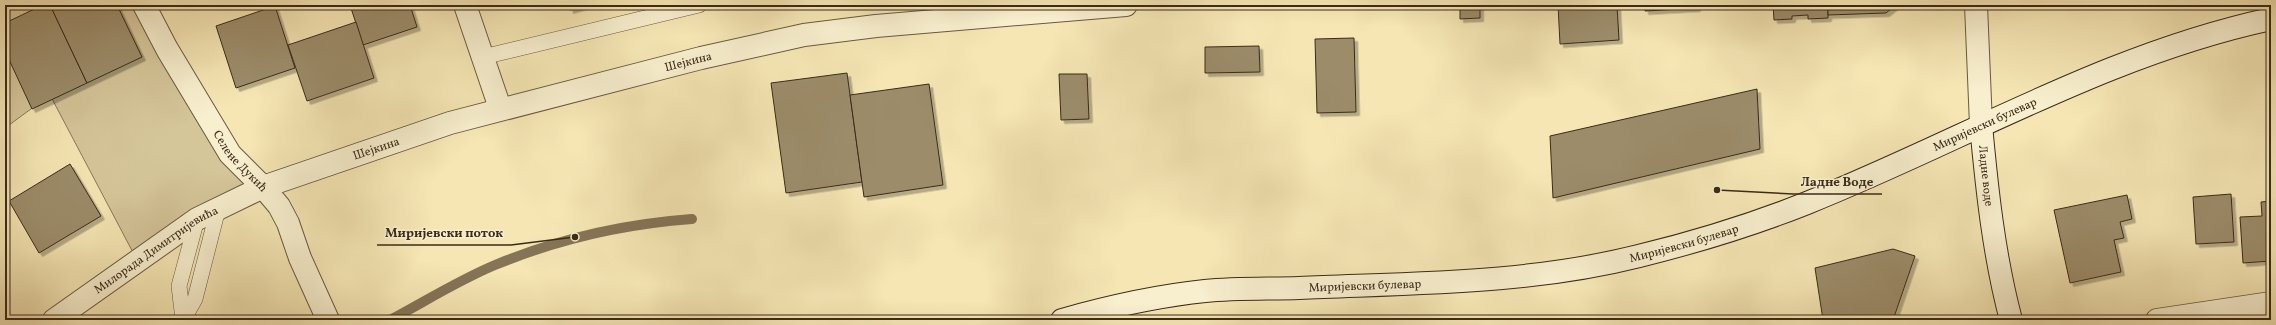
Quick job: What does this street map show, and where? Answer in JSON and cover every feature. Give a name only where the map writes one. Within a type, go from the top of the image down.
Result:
[{"type":"street","name":"Селене Дукић","points":[[144,5],[216,133],[230,154],[263,187],[279,206],[288,223],[300,258],[328,320]]},
{"type":"street","points":[[464,5],[500,108]]},
{"type":"street","name":"Шејкина","points":[[263,187],[450,122],[500,108],[754,45],[804,35],[876,26],[1126,5]]},
{"type":"street","name":"Ладне воде","points":[[1976,5],[1981,124],[1989,200],[2006,300],[2011,320]]},
{"type":"street","name":"Миријевски булевар","points":[[1062,320],[1140,302],[1205,291],[1509,279],[1554,273],[1636,257],[1718,235],[1808,202],[1981,124],[2120,65],[2208,36],[2271,19]]},
{"type":"street","name":"Милорада Димитријевића","points":[[54,320],[197,219],[263,187]]},
{"type":"street","points":[[2156,320],[2271,304]]},
{"type":"lane","points":[[483,57],[699,5]]},
{"type":"lane","points":[[183,319],[195,299],[218,209]]},
{"type":"lane","points":[[183,319],[179,286],[197,219]]},
{"type":"shaded area","points":[[5,5],[145,5],[263,187],[137,260],[50,95],[5,128]]},
{"type":"building","points":[[43,5],[50,5],[87,83],[32,109],[5,51],[5,23]]},
{"type":"building","points":[[50,5],[117,5],[142,57],[87,83]]},
{"type":"building","points":[[350,5],[410,5],[417,27],[363,45]]},
{"type":"building","points":[[569,5],[587,5],[570,10]]},
{"type":"building","points":[[1460,5],[1480,5],[1480,18],[1460,19]]},
{"type":"building","points":[[1558,5],[1617,5],[1619,40],[1560,44]]},
{"type":"building","points":[[1645,5],[1697,5],[1697,8],[1645,11]]},
{"type":"building","points":[[1773,5],[1828,5],[1828,18],[1808,19],[1808,15],[1792,16],[1792,19],[1774,20]]},
{"type":"building","points":[[1828,5],[1896,5],[1886,13],[1828,15]]},
{"type":"building","points":[[275,6],[295,68],[236,88],[216,26]]},
{"type":"building","points":[[356,22],[374,78],[307,101],[288,45]]},
{"type":"building","points":[[1354,38],[1356,112],[1317,113],[1315,39]]},
{"type":"building","points":[[1259,46],[1260,72],[1205,73],[1205,47]]},
{"type":"building","points":[[847,73],[862,182],[786,193],[771,83]]},
{"type":"building","points":[[1059,74],[1087,74],[1089,119],[1061,120]]},
{"type":"building","points":[[929,84],[943,185],[864,197],[850,95]]},
{"type":"building","points":[[1757,89],[1760,149],[1553,198],[1550,136]]},
{"type":"building","points":[[70,164],[101,216],[39,253],[9,201]]},
{"type":"building","points":[[2231,194],[2234,242],[2196,244],[2193,197]]},
{"type":"building","points":[[2127,195],[2132,219],[2120,222],[2124,238],[2114,240],[2121,272],[2070,283],[2054,210]]},
{"type":"building","points":[[2271,201],[2271,261],[2243,263],[2240,217],[2262,216],[2261,202]]},
{"type":"building","points":[[1893,249],[1915,256],[1893,320],[1823,320],[1815,268]]},
{"type":"waterway","points":[[390,320],[455,284],[495,265],[519,256],[567,240],[591,234],[666,221],[692,219]]},
{"type":"place","name":"Ладне Воде","points":[[1717,190]]},
{"type":"place","name":"Миријевски поток","points":[[575,237]]}]
